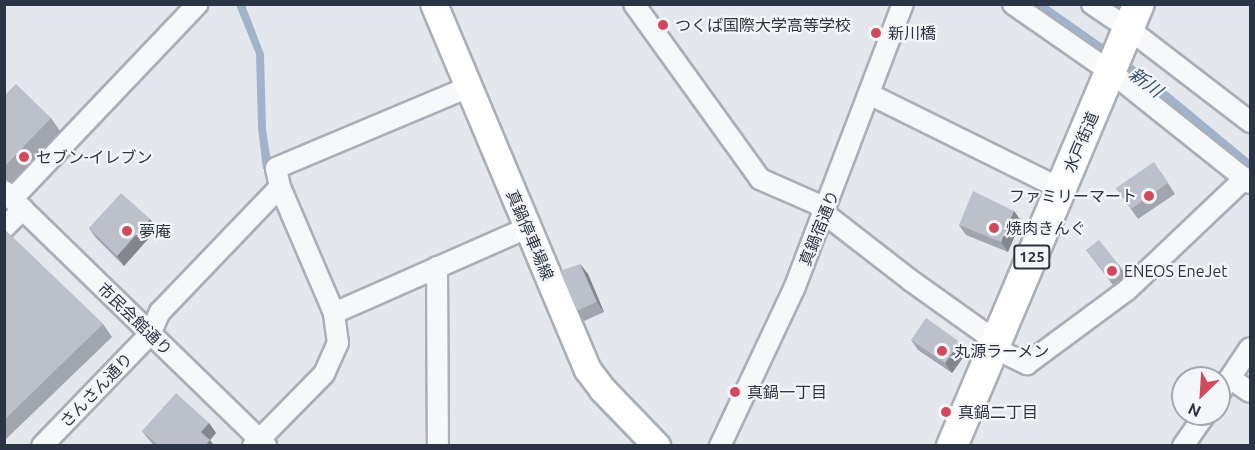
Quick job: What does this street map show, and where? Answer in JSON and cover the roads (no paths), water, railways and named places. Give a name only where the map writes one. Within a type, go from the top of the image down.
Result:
[{"type":"highway","name":"水戸街道","points":[[951,446],[1131,23]]},
{"type":"main road","name":"真鍋停車場線","points":[[434,4],[588,370],[603,390],[657,446]]},
{"type":"street","points":[[4,228],[13,200],[198,4]]},
{"type":"street","points":[[633,4],[760,179],[817,204],[825,214],[983,332],[1002,352],[1027,364],[1127,290],[1248,180],[1111,70],[1013,4]]},
{"type":"street","name":"真鍋宿通り","points":[[720,446],[756,374],[825,214],[903,4]]},
{"type":"street","points":[[1092,4],[1131,23],[1251,122]]},
{"type":"street","points":[[259,443],[324,374],[338,343],[334,313],[280,187],[276,168],[469,87]]},
{"type":"street","points":[[869,94],[1061,189]]},
{"type":"street","name":"さんさん通り","points":[[42,446],[150,334],[160,312],[280,187]]},
{"type":"street","name":"市民会館通り","points":[[13,200],[259,443]]},
{"type":"street","points":[[334,313],[527,228]]},
{"type":"street","points":[[437,267],[438,446]]},
{"type":"street","points":[[1231,376],[1251,348]]},
{"type":"street","points":[[1231,388],[1251,392]]},
{"type":"street","points":[[1183,446],[1197,426]]},
{"type":"water","points":[[236,5],[245,5],[264,54],[266,129],[272,169],[263,169],[258,128],[256,54]]},
{"type":"water","name":"新川","points":[[1028,5],[1047,5],[1151,78],[1250,160],[1250,172],[1216,142],[1145,88]]},
{"type":"place","name":"つくば国際大学高等学校","points":[[663,25]]},
{"type":"place","name":"新川橋","points":[[876,33]]},
{"type":"place","name":"セブン-イレブン","points":[[24,157]]},
{"type":"place","name":"ファミリーマート","points":[[1149,196]]},
{"type":"place","name":"焼肉きんぐ","points":[[994,228]]},
{"type":"place","name":"夢庵","points":[[127,231]]},
{"type":"place","name":"ENEOS EneJet","points":[[1112,271]]},
{"type":"place","name":"丸源ラーメン","points":[[942,351]]},
{"type":"place","name":"真鍋一丁目","points":[[735,392]]},
{"type":"place","name":"真鍋二丁目","points":[[946,412]]}]
